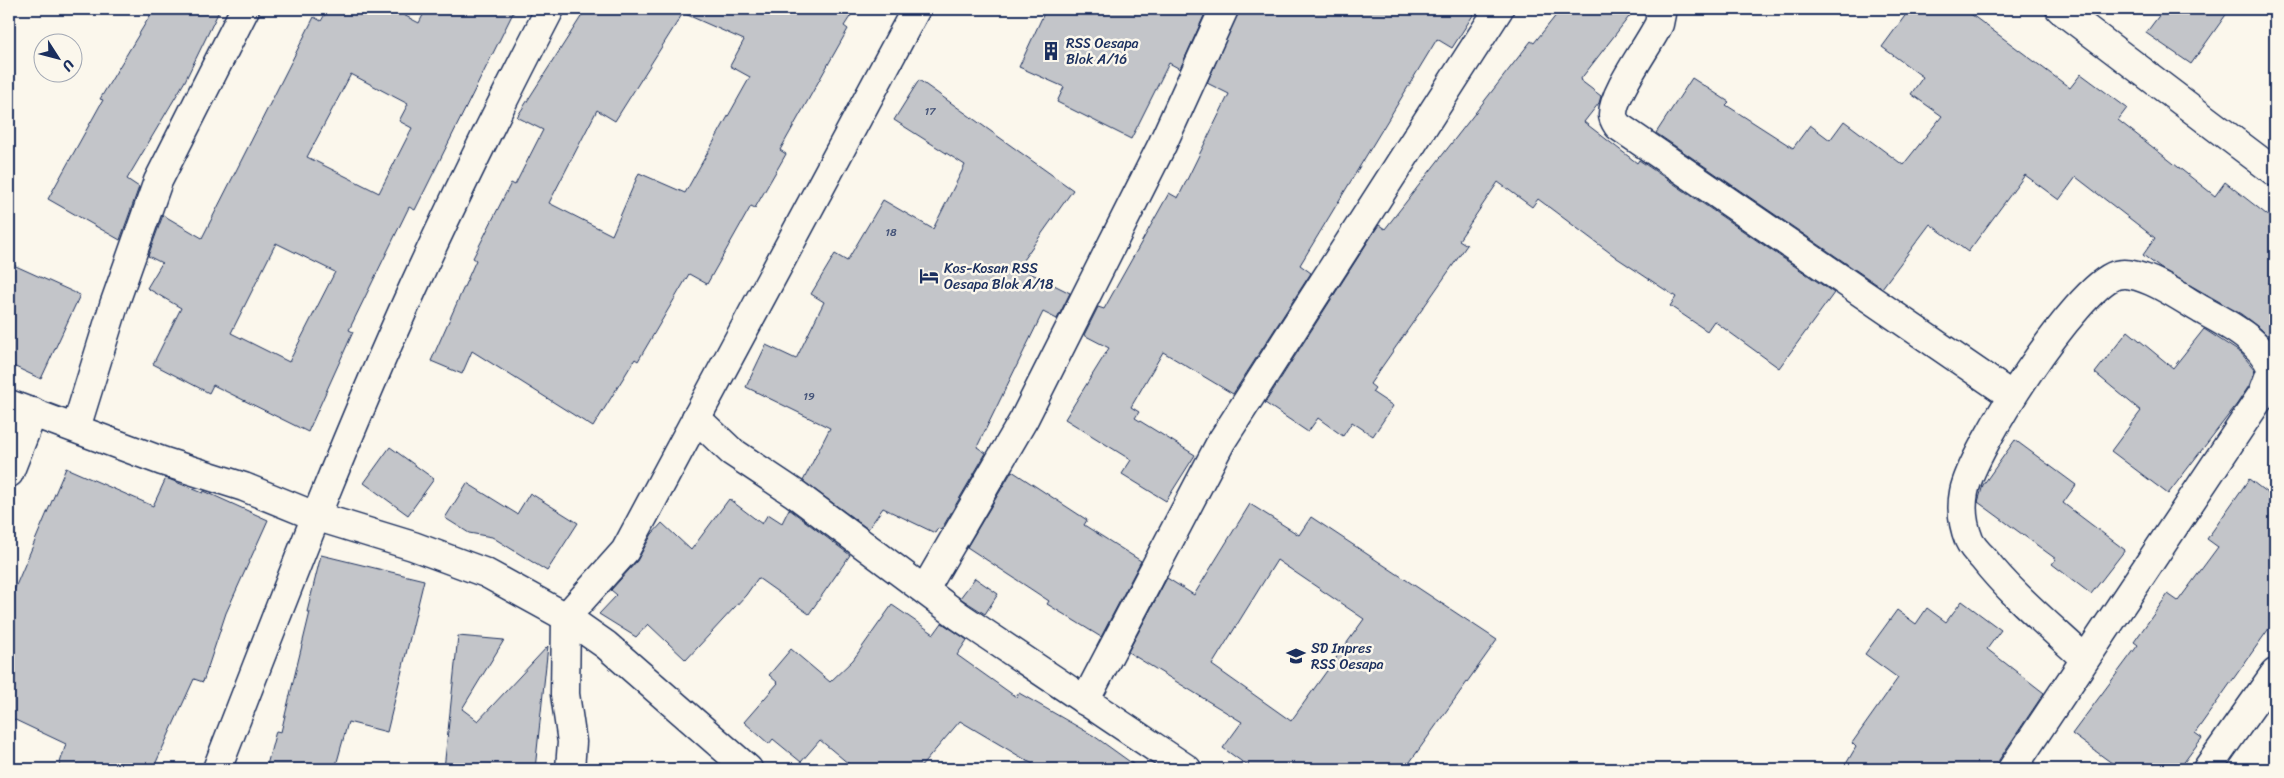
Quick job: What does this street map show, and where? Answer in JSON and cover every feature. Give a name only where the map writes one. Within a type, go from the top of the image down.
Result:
[{"type":"street","points":[[76,428],[114,305],[158,182],[245,9]]},
{"type":"street","points":[[217,769],[315,516],[415,285],[484,137],[550,9]]},
{"type":"street","points":[[570,769],[572,742],[565,694],[566,617],[625,551],[916,9]]},
{"type":"street","points":[[925,589],[1024,418],[1162,146],[1224,9]]},
{"type":"street","points":[[1085,700],[1221,442],[1499,9]]},
{"type":"street","points":[[1658,9],[1661,14],[1659,24],[1620,94],[1614,109],[1613,117],[1618,126],[2012,396]]},
{"type":"street","points":[[2060,9],[2275,172]]},
{"type":"street","points":[[2012,769],[2263,393],[2272,369],[2267,356],[2235,328],[2139,275],[2116,275],[2093,292],[2054,336],[2012,396],[1980,450],[1964,491],[1962,511],[1969,542],[1993,571],[2085,659]]},
{"type":"street","points":[[9,473],[21,408],[162,461],[244,487],[315,516],[413,546],[486,573],[566,617],[606,645],[748,769]]},
{"type":"street","points":[[696,418],[731,450],[794,493],[959,616],[1187,769]]},
{"type":"street","points":[[2207,769],[2275,673]]},
{"type":"building","points":[[154,9],[220,9],[185,81],[127,179],[139,187],[120,240],[48,199],[103,100],[100,99]]},
{"type":"building","points":[[328,9],[392,9],[419,23],[426,9],[515,9],[415,210],[409,207],[349,330],[353,332],[308,432],[213,385],[209,393],[153,364],[181,308],[147,288],[162,263],[148,256],[163,215],[202,238],[314,17],[321,21]],"holes":[[[351,74],[408,104],[399,121],[412,128],[379,193],[307,157]],[[276,243],[335,272],[289,362],[231,333]]]},
{"type":"building","points":[[586,9],[855,9],[844,26],[848,29],[780,150],[786,154],[755,208],[751,206],[707,284],[689,274],[638,361],[635,359],[593,427],[472,351],[462,374],[431,361],[476,260],[473,258],[511,183],[515,185],[543,130],[517,117]],"holes":[[[683,13],[744,40],[730,66],[750,77],[685,193],[639,173],[612,235],[549,203],[597,110],[615,121]]]},
{"type":"building","points":[[1046,9],[1207,9],[1180,69],[1169,63],[1131,139],[1057,102],[1064,87],[1019,67]]},
{"type":"building","points":[[1239,9],[1477,9],[1452,48],[1437,39],[1300,265],[1311,273],[1233,394],[1163,352],[1131,407],[1139,412],[1135,418],[1195,455],[1166,501],[1122,474],[1131,460],[1065,419],[1109,348],[1084,335],[1098,307],[1104,309],[1169,193],[1178,198],[1229,94],[1207,83]]},
{"type":"building","points":[[1561,9],[1635,9],[1580,80],[1601,96],[1599,103],[1584,122],[1637,163],[1639,160],[1834,293],[1779,368],[1714,321],[1707,331],[1670,306],[1676,297],[1617,258],[1538,199],[1532,207],[1498,182],[1459,240],[1467,245],[1370,384],[1375,388],[1372,392],[1393,406],[1373,436],[1352,422],[1343,436],[1318,418],[1308,432],[1265,403],[1379,225],[1385,229],[1531,41],[1534,43]]},
{"type":"building","points":[[1910,9],[1964,9],[2070,88],[2081,74],[2127,108],[2118,120],[2215,196],[2225,182],[2275,221],[2275,344],[2261,329],[2241,314],[2160,268],[2143,255],[2155,238],[2076,177],[2059,200],[2025,175],[1968,252],[1930,224],[1882,288],[1656,133],[1692,78],[1729,102],[1726,105],[1793,148],[1810,125],[1830,140],[1844,121],[1903,165],[1942,116],[1911,94],[1923,77],[1882,47]]},
{"type":"building","points":[[2164,9],[2230,9],[2191,64],[2146,33]]},
{"type":"building","points":[[919,80],[1073,190],[1018,267],[1070,293],[1057,319],[1043,312],[977,447],[986,453],[941,530],[938,528],[935,533],[883,508],[868,529],[803,481],[830,428],[746,387],[766,345],[796,359],[824,302],[811,294],[835,254],[847,261],[883,200],[933,229],[965,165],[894,120]]},
{"type":"building","points":[[9,263],[80,295],[41,379],[9,364]]},
{"type":"building","points":[[2204,329],[2241,353],[2255,370],[2249,386],[2237,404],[2168,494],[2111,451],[2141,411],[2095,373],[2128,331],[2173,368]]},
{"type":"building","points":[[2015,440],[2076,485],[2063,503],[2125,550],[2091,594],[2052,564],[2056,559],[1978,502],[1983,485]]},
{"type":"building","points":[[390,447],[434,479],[408,515],[364,483]]},
{"type":"building","points":[[66,468],[153,506],[166,478],[203,493],[204,491],[268,520],[226,613],[203,682],[194,679],[153,769],[58,769],[66,744],[9,717],[9,602]]},
{"type":"building","points":[[1012,471],[1087,520],[1084,525],[1141,561],[1101,637],[1047,604],[1049,601],[967,547]]},
{"type":"building","points":[[2249,479],[2275,499],[2275,620],[2195,733],[2202,738],[2179,769],[2120,769],[2072,734],[2138,645],[2134,642],[2168,594],[2178,601],[2218,547],[2207,539]]},
{"type":"building","points":[[467,483],[517,514],[530,493],[578,523],[547,571],[492,537],[469,533],[445,518]]},
{"type":"building","points":[[729,499],[762,524],[768,514],[782,523],[789,509],[850,555],[809,614],[758,578],[746,595],[686,660],[648,624],[636,637],[599,614],[617,595],[611,590],[637,561],[652,534],[662,523],[691,550]]},
{"type":"building","points":[[1250,504],[1299,535],[1311,517],[1497,640],[1405,769],[1252,769],[1223,748],[1242,722],[1128,652],[1167,578],[1194,595]],"holes":[[[1277,560],[1364,619],[1291,721],[1212,665]]]},
{"type":"building","points":[[321,555],[424,580],[387,732],[348,722],[335,769],[266,769],[276,731],[281,732],[310,612],[307,612]]},
{"type":"building","points":[[975,578],[998,594],[985,614],[960,598]]},
{"type":"building","points":[[1962,601],[2001,630],[1987,649],[2044,693],[1999,760],[1997,769],[1843,769],[1856,747],[1852,743],[1898,678],[1865,654],[1897,610],[1916,624],[1927,608],[1946,622]]},
{"type":"building","points":[[892,605],[934,634],[942,623],[967,640],[957,655],[1016,697],[1019,693],[1094,736],[1140,769],[1041,769],[960,721],[919,769],[855,769],[820,740],[801,762],[773,739],[769,744],[744,722],[778,683],[769,675],[791,649],[830,682],[853,660]]},
{"type":"building","points":[[458,636],[504,640],[462,709],[478,721],[548,646],[535,769],[444,769]]},
{"type":"place","name":"RSS Oesapa Blok A/16","points":[[1051,51]]},
{"type":"place","name":"Kos-Kosan RSS Oesapa Blok A/18","points":[[929,276]]},
{"type":"place","name":"SD Inpres RSS Oesapa","points":[[1296,656]]}]
